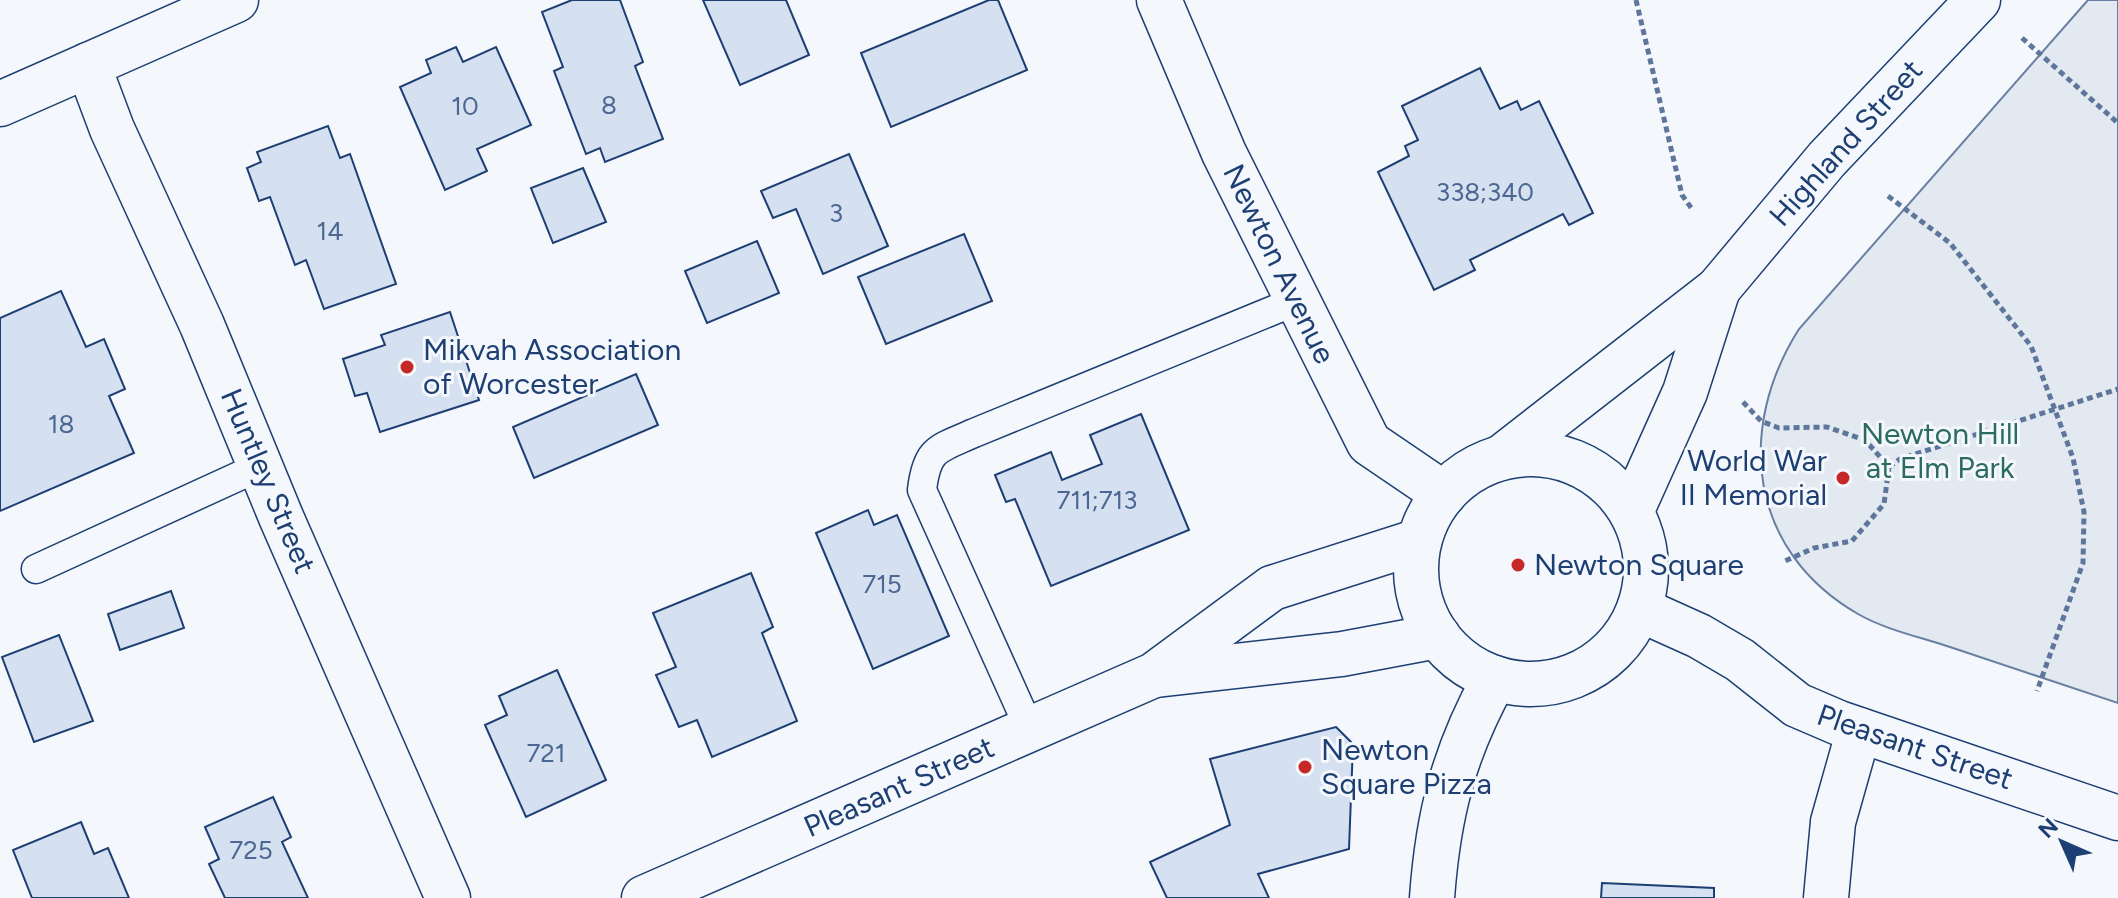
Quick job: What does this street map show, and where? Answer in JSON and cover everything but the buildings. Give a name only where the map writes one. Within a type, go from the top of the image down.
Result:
[{"type":"main road","points":[[0,104],[236,0]]},
{"type":"main road","name":"Newton Avenue","points":[[1159,0],[1224,153],[1369,443],[1444,494]]},
{"type":"main road","name":"Highland Street","points":[[1502,457],[1718,289],[1827,159],[1978,0]]},
{"type":"main road","name":"Huntley Street","points":[[88,65],[112,129],[202,325],[448,898]]},
{"type":"main road","name":"Highland Street","points":[[1632,510],[1685,392],[1718,289]]},
{"type":"main road","points":[[1552,455],[1599,474],[1632,510],[1644,542],[1646,565],[1639,609],[1623,640],[1596,664],[1565,679],[1530,685],[1495,678],[1463,662],[1438,636],[1422,606],[1416,575],[1419,541],[1429,516],[1444,494],[1470,471],[1502,457],[1552,455]]},
{"type":"main road","name":"Pleasant Street","points":[[644,898],[1154,675],[1272,588],[1419,541]]},
{"type":"main road","name":"Pleasant Street","points":[[1639,609],[1699,636],[1740,660],[1797,705],[1859,730],[2118,818]]},
{"type":"main road","name":"Pleasant Street","points":[[1154,675],[1342,654],[1438,636]]},
{"type":"main road","points":[[1432,898],[1437,838],[1448,785],[1469,726],[1495,678]]},
{"type":"main road","points":[[1826,898],[1833,822],[1859,730]]},
{"type":"lane","points":[[1030,730],[922,490],[925,462],[940,448],[974,433],[1296,301]]},
{"type":"lane","points":[[36,569],[261,466]]},
{"type":"path","points":[[1636,0],[1682,195],[1692,209]]},
{"type":"path","points":[[2022,38],[2118,123]]},
{"type":"path","points":[[1888,196],[1950,243],[2031,346],[2073,458],[2084,512],[2083,563],[2037,691]]},
{"type":"path","points":[[1785,561],[1814,548],[1852,541],[1884,504],[1889,467],[1900,459],[2118,389]]},
{"type":"path","points":[[1743,402],[1761,421],[1779,428],[1827,427],[1865,440],[1889,467]]},
{"type":"green space","name":"Newton Hill at Elm Park","points":[[2088,0],[2118,0],[2118,703],[1892,629],[1858,614],[1822,588],[1794,557],[1775,523],[1764,486],[1761,447],[1766,407],[1779,368],[1799,329]]},
{"type":"place","name":"Mikvah Association of Worcester","points":[[407,367]]},
{"type":"place","name":"World War II Memorial","points":[[1843,478]]},
{"type":"place","name":"Newton Square","points":[[1518,565]]},
{"type":"place","name":"Newton Square Pizza","points":[[1305,767]]}]
